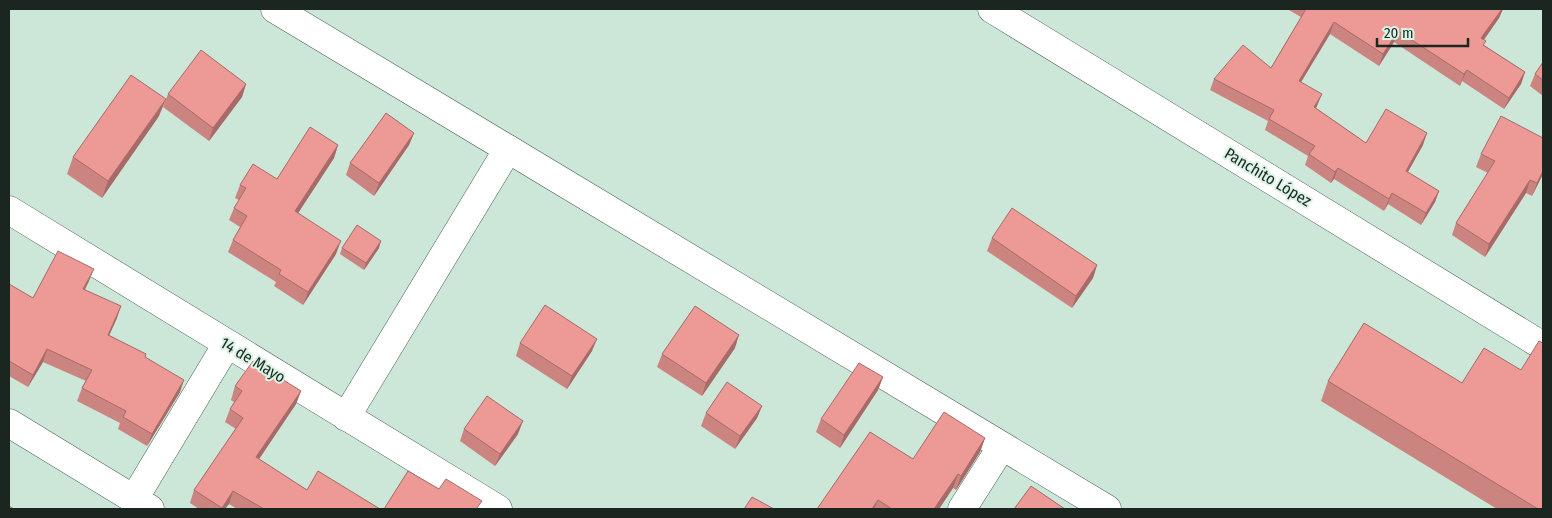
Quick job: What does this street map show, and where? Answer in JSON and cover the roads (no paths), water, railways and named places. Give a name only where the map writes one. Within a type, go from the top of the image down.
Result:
[{"type":"street","points":[[275,9],[1107,509]]},
{"type":"street","name":"Panchito López","points":[[992,9],[1543,346]]},
{"type":"street","points":[[346,417],[508,149]]},
{"type":"street","name":"14 de Mayo","points":[[9,210],[498,509]]},
{"type":"street","points":[[9,423],[142,504],[227,344]]},
{"type":"street","points":[[962,509],[1002,446]]}]
